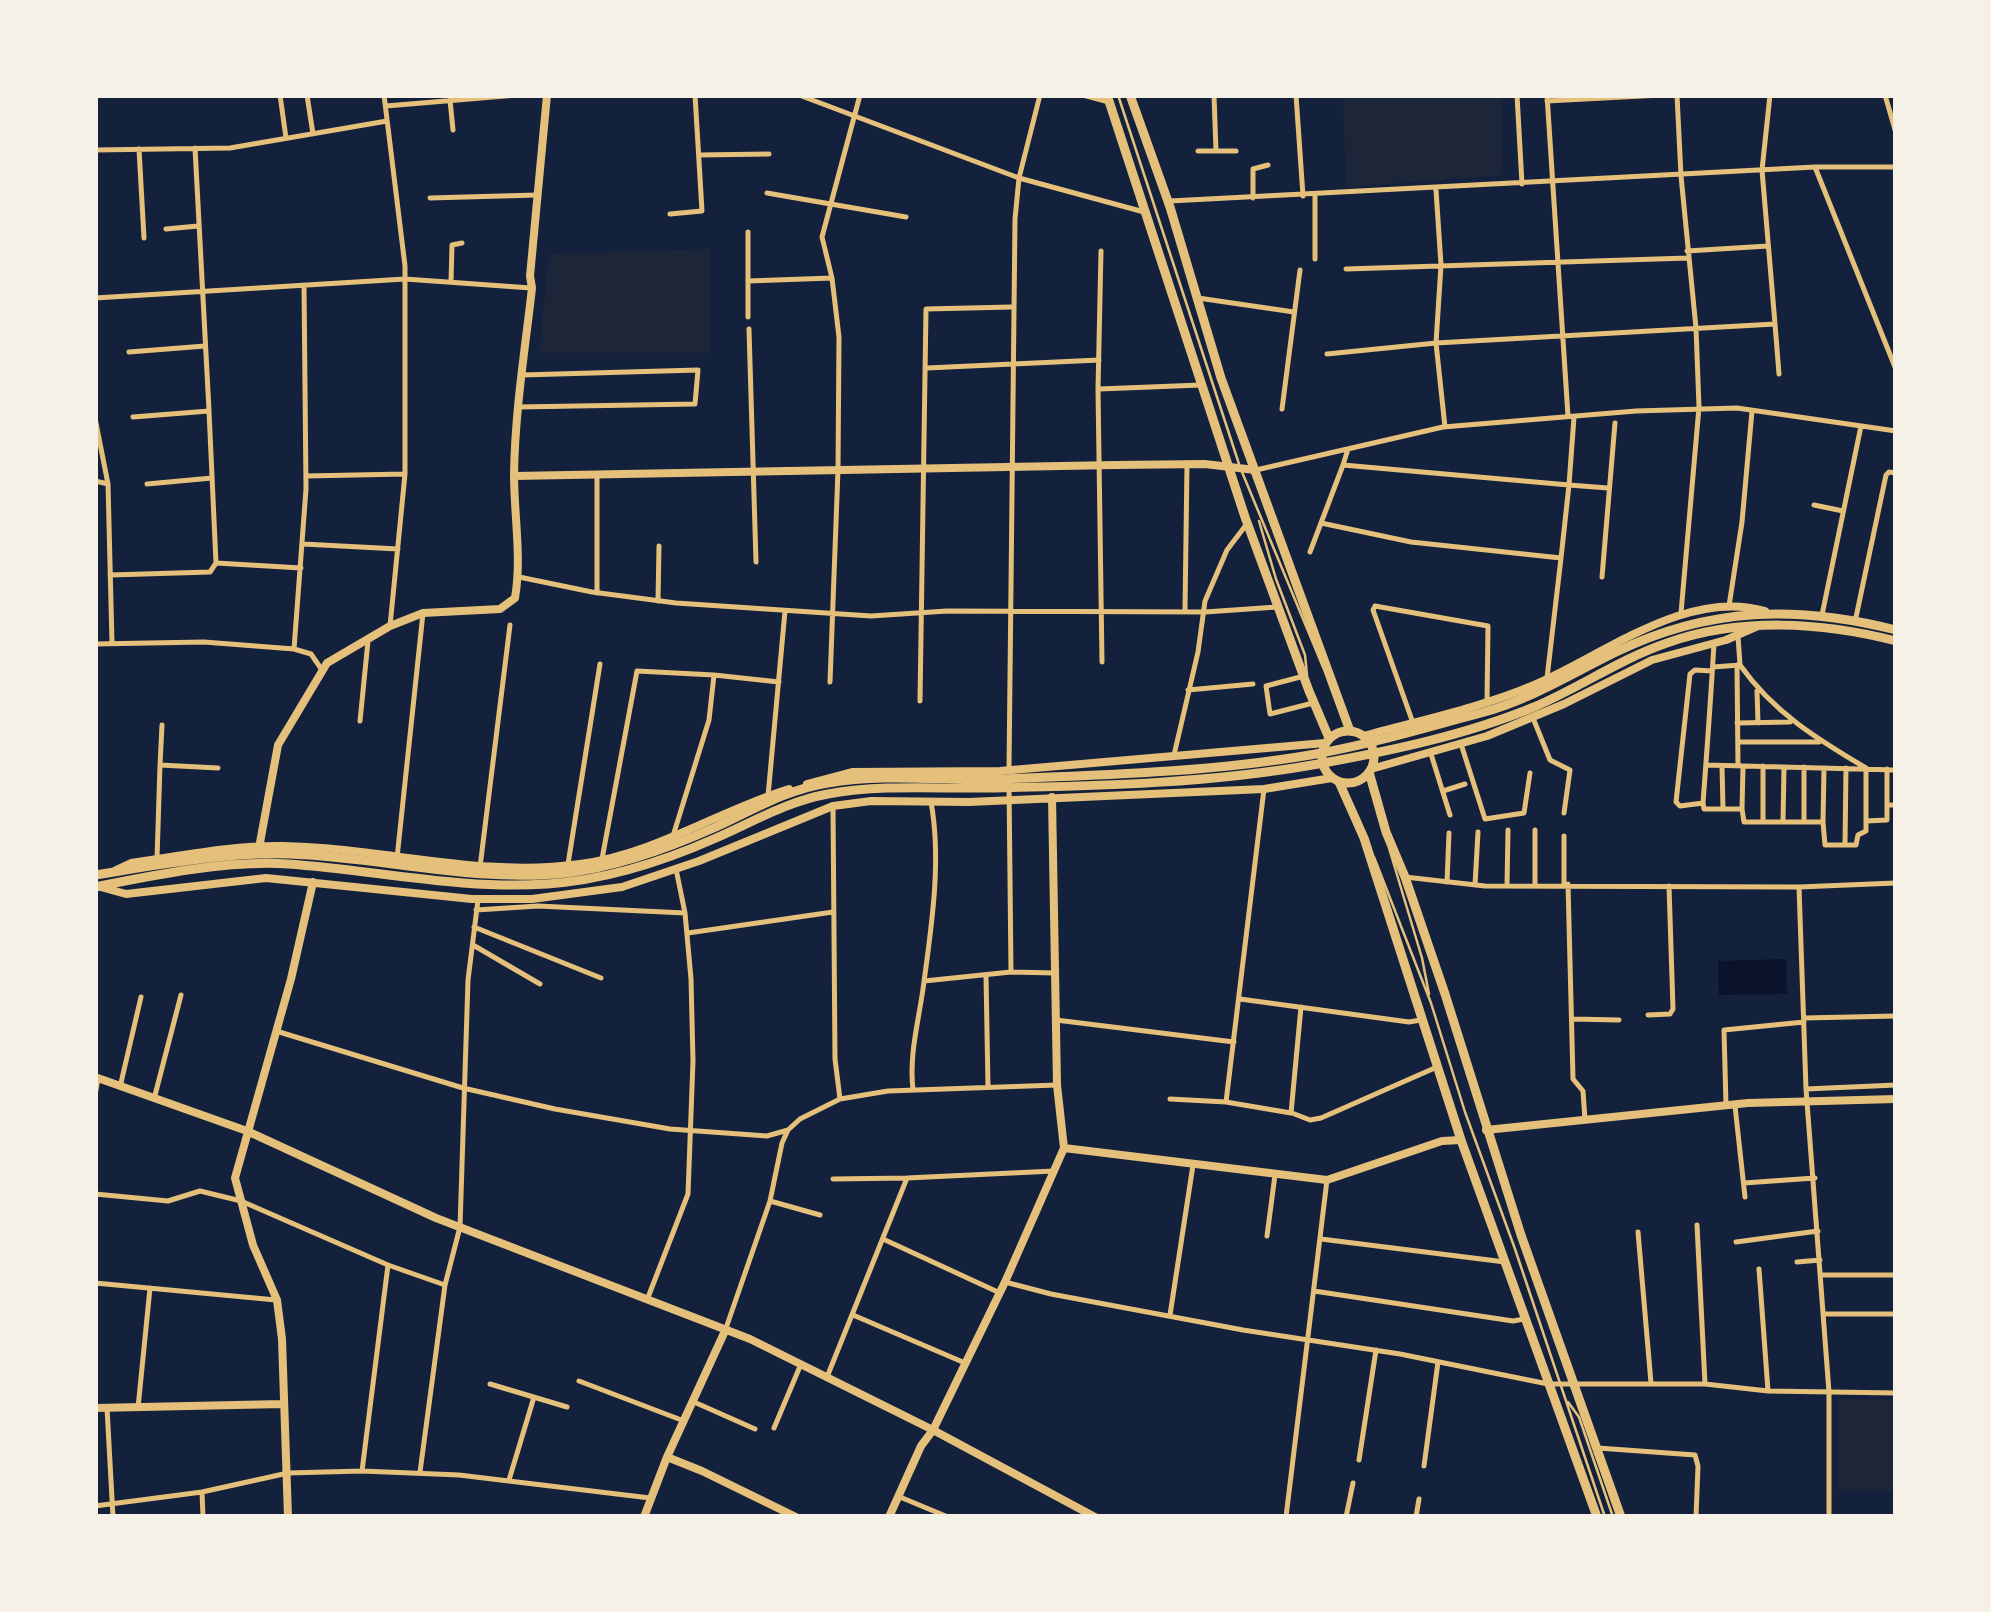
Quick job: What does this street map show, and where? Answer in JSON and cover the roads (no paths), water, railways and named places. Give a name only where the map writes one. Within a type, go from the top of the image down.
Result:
[{"type":"main road","points":[[1130,95],[1168,200],[1195,297],[1334,689],[1350,730],[1364,736],[1374,754],[1370,771],[1386,832],[1405,877],[1486,1130],[1622,1517]]},
{"type":"main road","points":[[1111,97],[1201,385],[1327,741],[1321,758],[1364,838],[1461,1140],[1548,1384],[1601,1517]]},
{"type":"main road","points":[[96,883],[218,858],[285,854],[476,875],[568,873],[654,852],[783,795],[822,784],[863,778],[1004,778],[1238,764],[1311,755],[1388,738],[1531,698],[1639,642],[1732,610],[1896,630]]},
{"type":"main road","points":[[96,883],[112,872],[125,876],[284,864],[474,885],[569,882],[658,863],[787,805],[824,794],[864,788],[1139,782],[1316,764],[1504,718],[1669,642],[1762,624],[1864,632],[1896,640]]},
{"type":"main road","points":[[1327,741],[1350,730]]},
{"type":"main road","points":[[1336,780],[1356,782],[1370,771]]},
{"type":"street","points":[[280,95],[286,138]]},
{"type":"street","points":[[307,95],[313,134]]},
{"type":"street","points":[[384,95],[406,278],[404,474],[390,626]]},
{"type":"street","points":[[385,106],[517,95]]},
{"type":"street","points":[[539,95],[556,95]]},
{"type":"street","points":[[259,848],[278,745],[327,662],[390,626],[423,614],[500,609],[515,598],[517,407],[532,288],[547,95]]},
{"type":"street","points":[[670,214],[702,211],[694,95]]},
{"type":"street","points":[[799,95],[1019,178],[1144,212]]},
{"type":"street","points":[[830,682],[839,337],[822,236],[860,95]]},
{"type":"street","points":[[1011,972],[1012,307],[1019,178],[1040,95]]},
{"type":"street","points":[[1083,95],[1111,97]]},
{"type":"street","points":[[1214,95],[1216,151]]},
{"type":"street","points":[[1296,95],[1303,196]]},
{"type":"street","points":[[1516,95],[1522,184]]},
{"type":"street","points":[[1547,678],[1569,485],[1571,416],[1550,183],[1547,98],[1662,95]]},
{"type":"street","points":[[1677,95],[1699,407],[1681,616]]},
{"type":"street","points":[[1770,95],[1762,170],[1779,374]]},
{"type":"street","points":[[1885,95],[1896,133]]},
{"type":"street","points":[[450,100],[453,130]]},
{"type":"street","points":[[95,150],[230,148],[387,120]]},
{"type":"street","points":[[110,575],[210,572],[216,563],[195,148]]},
{"type":"street","points":[[139,149],[144,238]]},
{"type":"street","points":[[1198,151],[1236,151]]},
{"type":"street","points":[[699,155],[769,154]]},
{"type":"street","points":[[1254,198],[1253,169],[1268,165]]},
{"type":"street","points":[[1168,200],[1315,196],[1814,167],[1896,167]]},
{"type":"street","points":[[1814,167],[1895,367]]},
{"type":"street","points":[[1436,189],[1440,266],[1436,344],[1445,426]]},
{"type":"street","points":[[767,193],[906,217]]},
{"type":"street","points":[[430,198],[540,195]]},
{"type":"street","points":[[1315,196],[1316,260]]},
{"type":"street","points":[[166,229],[198,226]]},
{"type":"street","points":[[748,232],[748,318]]},
{"type":"street","points":[[451,282],[452,245],[462,243]]},
{"type":"street","points":[[1346,269],[1558,262],[1768,246]]},
{"type":"street","points":[[1101,251],[1098,389],[1102,662]]},
{"type":"street","points":[[1282,410],[1300,270]]},
{"type":"street","points":[[95,298],[406,278],[532,288]]},
{"type":"street","points":[[748,281],[832,278]]},
{"type":"street","points":[[294,649],[306,476],[304,285]]},
{"type":"street","points":[[1195,297],[1294,312]]},
{"type":"street","points":[[920,700],[926,309],[1012,307]]},
{"type":"street","points":[[1327,354],[1775,324]]},
{"type":"street","points":[[749,329],[756,562]]},
{"type":"street","points":[[130,352],[205,346]]},
{"type":"street","points":[[926,368],[1099,360]]},
{"type":"street","points":[[517,407],[695,404],[698,370],[522,375]]},
{"type":"street","points":[[1098,389],[1201,385]]},
{"type":"street","points":[[514,476],[1187,464],[1255,470],[1445,426],[1699,407],[1752,410],[1896,431]]},
{"type":"street","points":[[1364,736],[1487,702],[1547,678],[1607,645],[1681,616],[1732,610],[1752,410]]},
{"type":"street","points":[[133,418],[209,411]]},
{"type":"street","points":[[95,418],[108,484],[112,643]]},
{"type":"street","points":[[1602,577],[1615,423]]},
{"type":"street","points":[[1821,618],[1861,426]]},
{"type":"street","points":[[1310,552],[1348,448]]},
{"type":"street","points":[[1186,610],[1187,464]]},
{"type":"street","points":[[1344,465],[1609,488]]},
{"type":"street","points":[[1854,622],[1886,476],[1896,473]]},
{"type":"street","points":[[306,476],[404,474]]},
{"type":"street","points":[[597,474],[597,593]]},
{"type":"street","points":[[147,484],[212,478]]},
{"type":"street","points":[[95,481],[108,484]]},
{"type":"street","points":[[1814,505],[1843,511]]},
{"type":"street","points":[[1173,759],[1212,582],[1236,534],[1248,523]]},
{"type":"street","points":[[1321,523],[1411,542],[1561,558]]},
{"type":"street","points":[[303,544],[398,549]]},
{"type":"street","points":[[658,601],[659,546]]},
{"type":"street","points":[[216,563],[302,568]]},
{"type":"street","points":[[518,577],[658,601],[871,616],[924,612],[1205,612],[1278,607]]},
{"type":"street","points":[[1413,723],[1373,610],[1375,606],[1488,626],[1487,702]]},
{"type":"street","points":[[768,796],[784,612]]},
{"type":"street","points":[[397,858],[408,726],[423,614]]},
{"type":"street","points":[[420,1472],[445,1285],[460,1228],[474,928],[510,625]]},
{"type":"street","points":[[1370,771],[1462,744],[1533,717],[1652,660],[1714,643],[1736,631],[1744,822],[1823,822]]},
{"type":"street","points":[[360,722],[368,638]]},
{"type":"street","points":[[95,644],[204,642],[294,649],[311,654],[322,670]]},
{"type":"street","points":[[1714,643],[1702,803],[1704,809],[1742,809]]},
{"type":"street","points":[[568,865],[600,664]]},
{"type":"street","points":[[1702,803],[1680,806],[1676,802],[1690,674],[1695,670],[1739,665]]},
{"type":"street","points":[[1739,665],[1793,722],[1866,768]]},
{"type":"street","points":[[602,859],[636,670],[778,682]]},
{"type":"street","points":[[647,1300],[688,1194],[693,1062],[688,932],[673,838],[709,720],[714,675]]},
{"type":"street","points":[[1304,676],[1266,686],[1270,714],[1314,703]]},
{"type":"street","points":[[1188,690],[1253,684]]},
{"type":"street","points":[[1758,688],[1758,723]]},
{"type":"street","points":[[1533,717],[1550,760],[1570,770],[1564,813]]},
{"type":"street","points":[[1738,723],[1793,722]]},
{"type":"street","points":[[158,859],[162,726]]},
{"type":"street","points":[[112,872],[131,862],[284,846],[499,869],[568,865],[673,838],[768,796],[852,772],[1009,770],[1173,759],[1327,741]]},
{"type":"street","points":[[1738,742],[1822,742]]},
{"type":"street","points":[[1462,744],[1485,820],[1524,813],[1530,773]]},
{"type":"street","points":[[1431,754],[1450,816]]},
{"type":"street","points":[[160,765],[218,768]]},
{"type":"street","points":[[1706,765],[1896,770]]},
{"type":"street","points":[[1722,766],[1723,809]]},
{"type":"street","points":[[1763,766],[1763,822]]},
{"type":"street","points":[[1783,822],[1784,767]]},
{"type":"street","points":[[1804,767],[1804,822]]},
{"type":"street","points":[[1824,768],[1825,845],[1856,845],[1858,836],[1866,831],[1866,768]]},
{"type":"street","points":[[1845,845],[1846,768]]},
{"type":"street","points":[[1866,821],[1886,820],[1887,769]]},
{"type":"street","points":[[96,883],[126,894],[266,878],[479,898],[532,899],[622,887],[833,806],[870,801],[1264,790],[1336,780]]},
{"type":"street","points":[[1443,791],[1464,784]]},
{"type":"street","points":[[1226,1102],[1264,790]]},
{"type":"street","points":[[889,1517],[1005,1282],[1064,1148],[1057,1085],[1052,798]]},
{"type":"street","points":[[913,1090],[911,1068],[933,908],[931,802]]},
{"type":"street","points":[[1887,805],[1896,804]]},
{"type":"street","points":[[833,806],[835,1059],[840,1099]]},
{"type":"street","points":[[1506,886],[1508,830]]},
{"type":"street","points":[[1535,830],[1535,885]]},
{"type":"street","points":[[1475,885],[1478,832]]},
{"type":"street","points":[[1446,882],[1448,833]]},
{"type":"street","points":[[1564,836],[1573,1080],[1582,1092],[1584,1120]]},
{"type":"street","points":[[1405,877],[1506,886],[1799,887],[1896,883]]},
{"type":"street","points":[[288,1517],[282,1338],[277,1300],[253,1245],[236,1178],[314,882]]},
{"type":"street","points":[[1648,1015],[1670,1014],[1673,1009],[1668,885]]},
{"type":"street","points":[[1799,887],[1806,1089],[1810,1101],[1830,1392],[1830,1517]]},
{"type":"street","points":[[476,910],[538,906],[685,913]]},
{"type":"street","points":[[688,932],[834,912]]},
{"type":"street","points":[[474,928],[600,978]]},
{"type":"street","points":[[473,944],[540,984]]},
{"type":"street","points":[[924,981],[1011,972],[1055,973]]},
{"type":"street","points":[[986,976],[988,1087]]},
{"type":"street","points":[[154,1099],[181,996]]},
{"type":"street","points":[[120,1087],[141,997]]},
{"type":"street","points":[[1239,999],[1409,1022],[1420,1020]]},
{"type":"street","points":[[1290,1113],[1301,1008]]},
{"type":"street","points":[[1745,1198],[1730,1104],[1724,1030],[1804,1020],[1896,1016]]},
{"type":"street","points":[[1056,1020],[1234,1042]]},
{"type":"street","points":[[1572,1020],[1620,1020]]},
{"type":"street","points":[[276,1030],[464,1088],[554,1109],[692,1131],[766,1136],[788,1130],[840,1099],[913,1090],[1057,1085]]},
{"type":"street","points":[[1170,1099],[1226,1102],[1310,1120],[1437,1068]]},
{"type":"street","points":[[95,1096],[96,1078],[246,1131],[460,1228],[725,1330],[933,1430],[1095,1517]]},
{"type":"street","points":[[1806,1089],[1896,1086]]},
{"type":"street","points":[[1486,1130],[1730,1104],[1896,1100]]},
{"type":"street","points":[[644,1517],[725,1330],[770,1202],[788,1130]]},
{"type":"street","points":[[1064,1148],[1328,1180],[1442,1141],[1461,1140]]},
{"type":"street","points":[[1170,1316],[1193,1162]]},
{"type":"street","points":[[832,1179],[1054,1171]]},
{"type":"street","points":[[1266,1236],[1275,1173]]},
{"type":"street","points":[[828,1378],[907,1178]]},
{"type":"street","points":[[1744,1183],[1815,1178]]},
{"type":"street","points":[[1286,1517],[1328,1180]]},
{"type":"street","points":[[95,1194],[168,1201],[200,1191],[241,1201],[388,1265],[445,1285]]},
{"type":"street","points":[[770,1202],[820,1215]]},
{"type":"street","points":[[1697,1224],[1706,1384]]},
{"type":"street","points":[[1638,1232],[1651,1384]]},
{"type":"street","points":[[1736,1242],[1818,1232]]},
{"type":"street","points":[[883,1239],[1000,1292]]},
{"type":"street","points":[[1321,1239],[1505,1262]]},
{"type":"street","points":[[1797,1262],[1820,1260]]},
{"type":"street","points":[[362,1472],[388,1265]]},
{"type":"street","points":[[1758,1268],[1768,1391]]},
{"type":"street","points":[[1822,1274],[1896,1275]]},
{"type":"street","points":[[1005,1282],[1051,1294],[1548,1384],[1706,1384],[1768,1391],[1896,1393]]},
{"type":"street","points":[[95,1283],[277,1300]]},
{"type":"street","points":[[138,1408],[150,1288]]},
{"type":"street","points":[[1314,1290],[1512,1321],[1525,1318]]},
{"type":"street","points":[[1824,1314],[1896,1314]]},
{"type":"street","points":[[852,1315],[965,1363]]},
{"type":"street","points":[[1359,1460],[1376,1350]]},
{"type":"street","points":[[1424,1466],[1438,1362]]},
{"type":"street","points":[[774,1428],[801,1364]]},
{"type":"street","points":[[579,1381],[684,1422]]},
{"type":"street","points":[[490,1384],[567,1407]]},
{"type":"street","points":[[509,1481],[534,1397]]},
{"type":"street","points":[[693,1402],[755,1429]]},
{"type":"street","points":[[95,1408],[283,1404]]},
{"type":"street","points":[[107,1408],[113,1517]]},
{"type":"street","points":[[1598,1448],[1695,1455],[1696,1517]]},
{"type":"street","points":[[667,1457],[796,1517]]},
{"type":"street","points":[[95,1506],[202,1492],[288,1473],[420,1472],[650,1498]]},
{"type":"street","points":[[1346,1517],[1353,1483]]},
{"type":"street","points":[[202,1492],[203,1517]]},
{"type":"street","points":[[898,1496],[948,1517]]},
{"type":"street","points":[[1416,1517],[1420,1499]]},
{"type":"lane","points":[[1111,97],[1256,510],[1315,653],[1334,689]]},
{"type":"lane","points":[[1256,510],[1305,656],[1309,691]]},
{"type":"lane","points":[[1386,832],[1431,1002]]},
{"type":"lane","points":[[1364,838],[1380,868],[1431,1002],[1465,1112],[1560,1383],[1583,1428],[1613,1517]]},
{"type":"lane","points":[[1567,1400],[1601,1517]]}]
